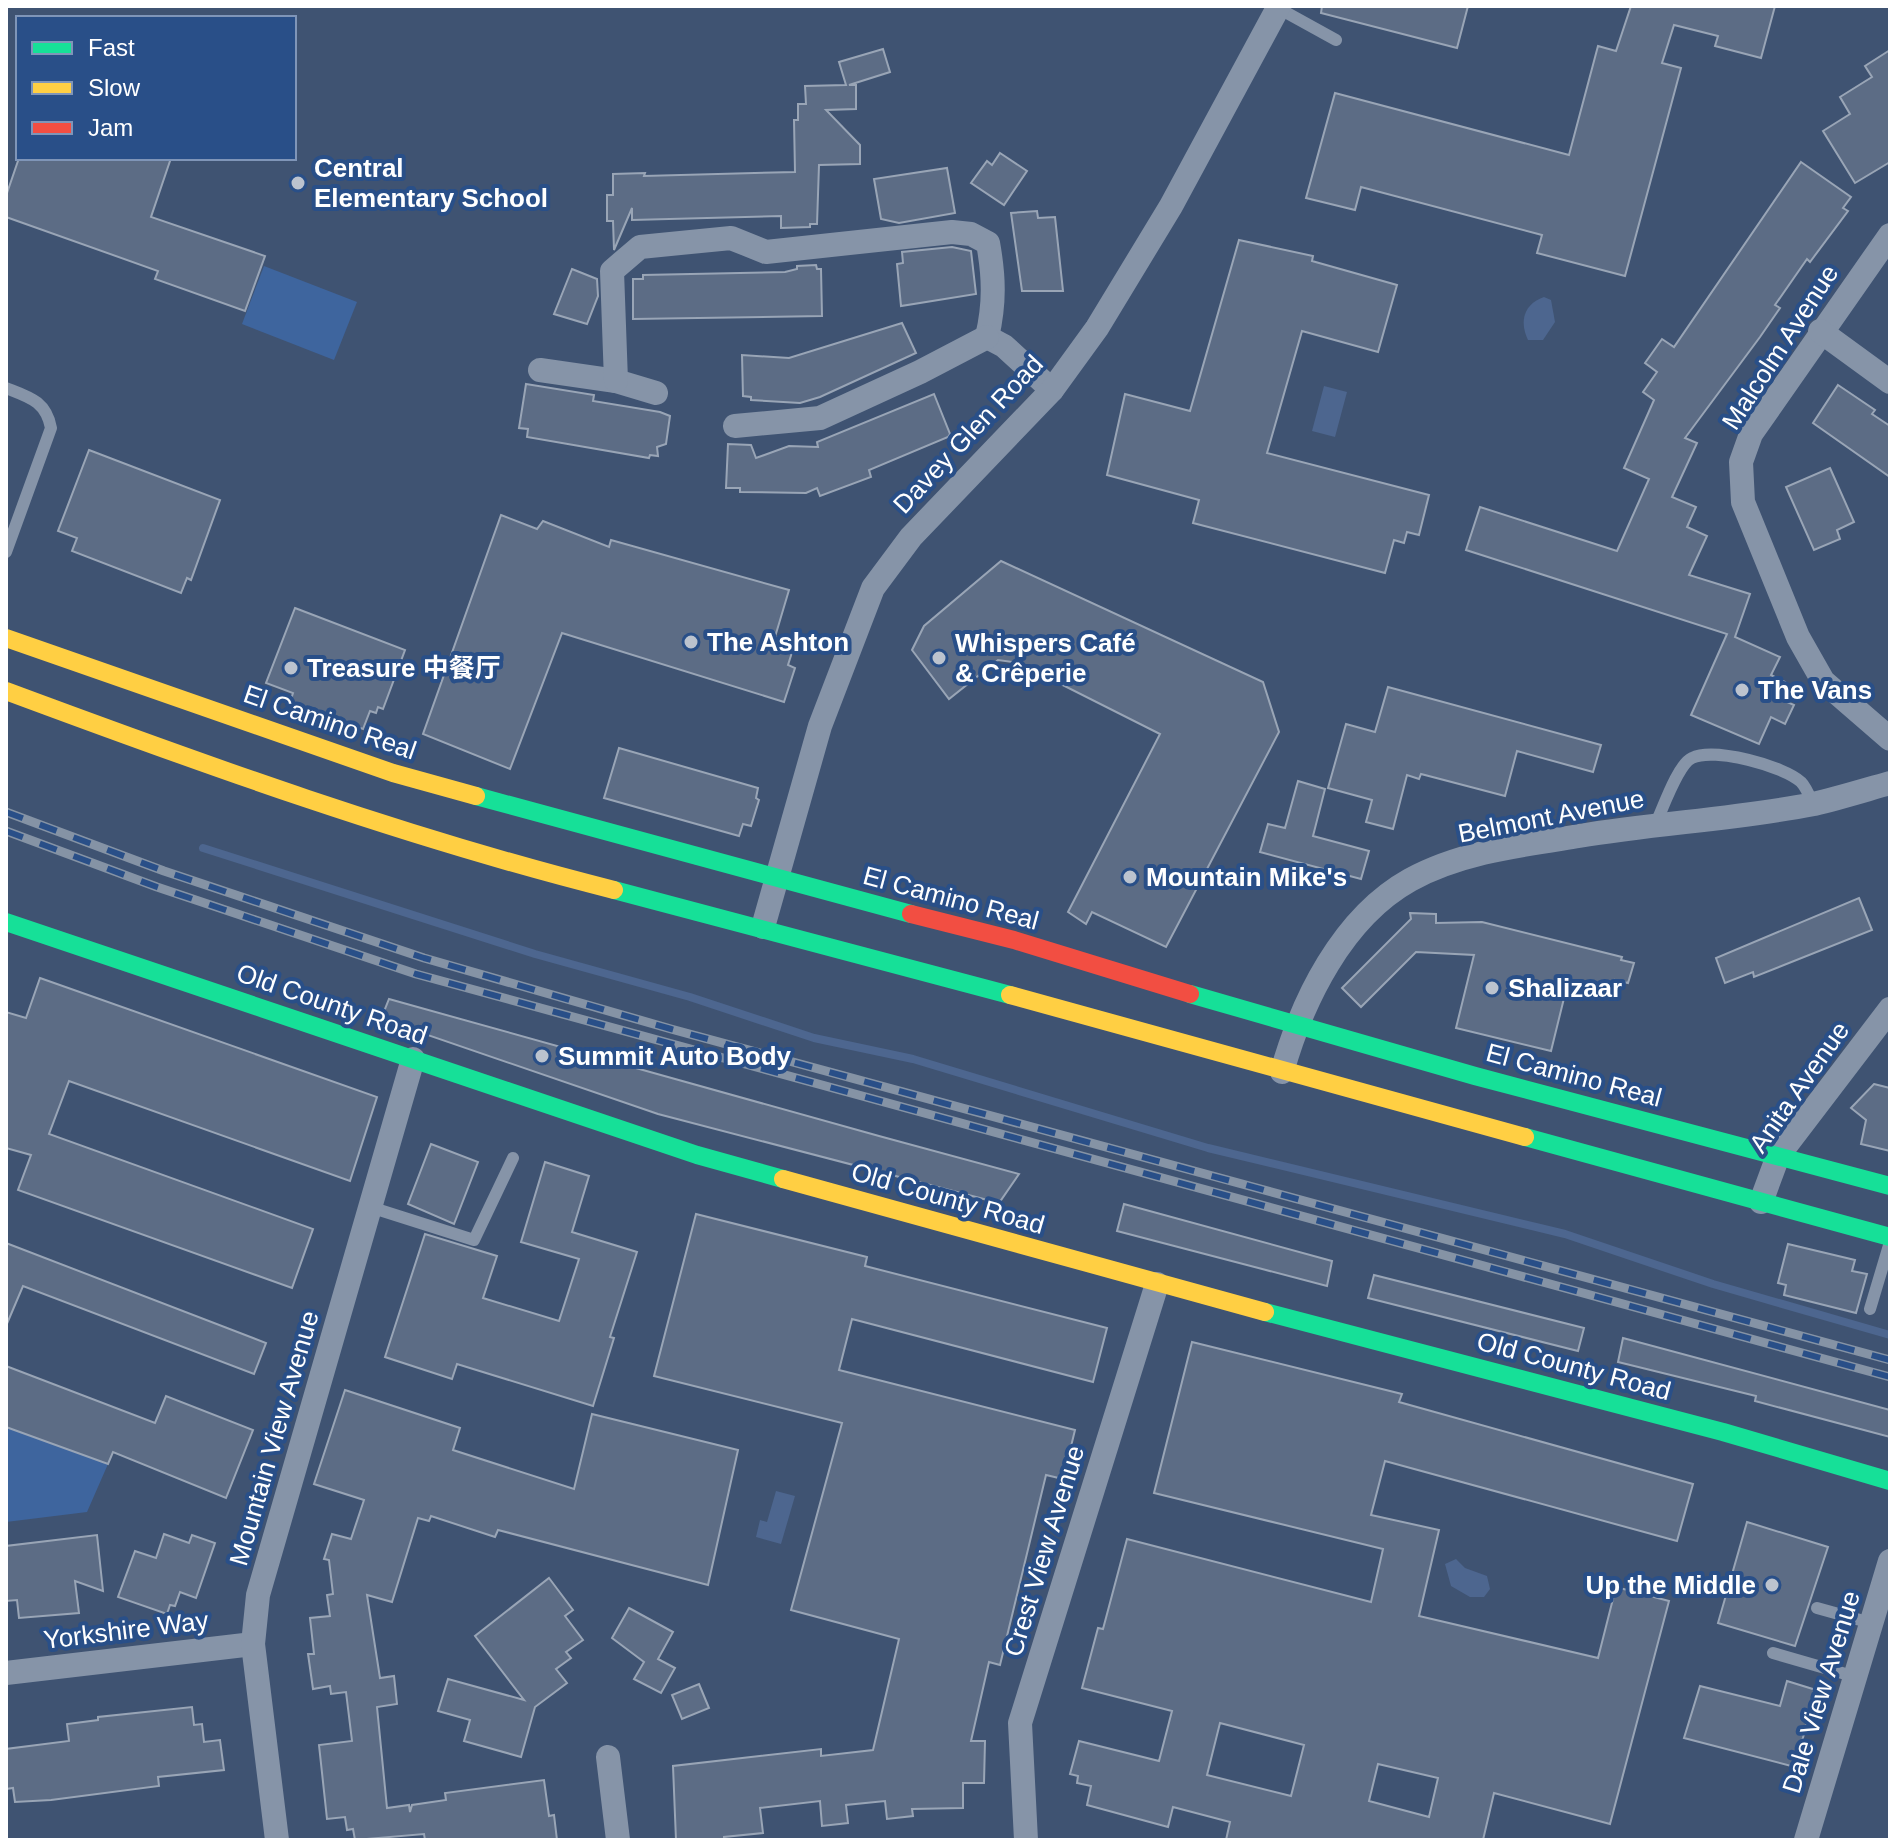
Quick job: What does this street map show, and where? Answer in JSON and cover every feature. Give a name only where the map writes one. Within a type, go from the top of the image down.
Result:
[{"type":"main road","name":"El Camino Real","points":[[6,638],[393,773],[777,879],[1014,940],[1295,1026],[1890,1186]]},
{"type":"main road","points":[[6,691],[211,767],[555,875],[763,927],[1890,1240]]},
{"type":"main road","name":"Old County Road","points":[[6,922],[697,1155],[1157,1284],[1723,1432],[1890,1481]]},
{"type":"street","name":"Davey Glen Road","points":[[763,927],[820,726],[873,588],[911,537],[1052,390],[1097,328],[1171,206],[1278,7]]},
{"type":"street","points":[[616,381],[612,271],[640,247],[731,238],[766,252],[952,232],[971,234],[988,243],[994,307],[987,337]]},
{"type":"street","name":"Malcolm Avenue","points":[[1890,235],[1820,331],[1751,434],[1741,462],[1743,502],[1798,637],[1823,681],[1890,739]]},
{"type":"street","points":[[1820,331],[1890,382]]},
{"type":"street","points":[[987,337],[1004,346],[1052,390]]},
{"type":"street","points":[[735,426],[820,418],[987,337]]},
{"type":"street","points":[[540,370],[616,381],[656,393]]},
{"type":"street","name":"Belmont Avenue","points":[[1282,1072],[1295,1026],[1348,935],[1371,910],[1409,880],[1459,860],[1501,848],[1656,823],[1813,804],[1890,783]]},
{"type":"street","name":"Anita Avenue","points":[[1761,1202],[1778,1156],[1890,1009]]},
{"type":"street","name":"Mountain View Avenue","points":[[277,1840],[253,1644],[258,1595],[413,1059]]},
{"type":"street","name":"Crest View Avenue","points":[[1026,1840],[1020,1723],[1157,1284]]},
{"type":"street","name":"Dale View Avenue","points":[[1806,1840],[1890,1561]]},
{"type":"street","name":"Yorkshire Way","points":[[6,1673],[253,1644]]},
{"type":"street","points":[[608,1757],[618,1840]]},
{"type":"lane","points":[[1278,7],[1336,40]]},
{"type":"lane","points":[[6,388],[38,401],[48,410],[51,428],[6,552]]},
{"type":"lane","points":[[1656,823],[1682,767],[1692,758],[1705,755],[1776,767],[1802,783],[1813,804]]},
{"type":"lane","points":[[370,1207],[474,1240],[513,1158]]},
{"type":"lane","points":[[1870,1309],[1890,1240]]},
{"type":"lane","points":[[1817,1608],[1871,1623]]},
{"type":"lane","points":[[1773,1653],[1856,1677]]},
{"type":"shaded area","points":[[264,266],[357,302],[334,360],[242,324]]},
{"type":"shaded area","points":[[1544,297],[1551,300],[1555,322],[1543,340],[1528,340],[1525,314],[1532,304]]},
{"type":"shaded area","points":[[1324,386],[1347,392],[1335,437],[1312,431]]},
{"type":"shaded area","points":[[6,1427],[108,1464],[87,1512],[6,1522]]},
{"type":"shaded area","points":[[776,1491],[795,1496],[781,1544],[756,1537],[760,1520],[767,1522]]},
{"type":"shaded area","points":[[1456,1559],[1465,1568],[1487,1576],[1490,1589],[1484,1597],[1470,1597],[1451,1586],[1445,1564]]},
{"type":"building","points":[[1322,6],[1468,6],[1457,48],[1321,13]]},
{"type":"building","points":[[1631,6],[1775,6],[1761,58],[1715,46],[1718,36],[1674,25],[1662,63],[1681,68],[1625,276],[1537,253],[1542,235],[1361,187],[1355,210],[1306,198],[1335,93],[1569,155],[1598,46],[1616,51]]},
{"type":"building","points":[[883,49],[890,72],[849,85],[856,85],[856,109],[826,110],[860,145],[860,164],[819,165],[817,224],[781,228],[781,216],[632,220],[632,208],[614,250],[613,221],[607,221],[607,195],[613,195],[613,174],[795,172],[794,120],[798,120],[798,104],[806,104],[805,86],[846,85],[839,62]]},
{"type":"building","points":[[1890,50],[1890,162],[1855,183],[1823,131],[1850,114],[1840,97],[1872,77],[1865,66]]},
{"type":"building","points":[[1000,153],[1027,171],[1004,205],[971,183],[987,161],[992,165]]},
{"type":"building","points":[[18,160],[170,160],[151,217],[265,256],[245,311],[155,279],[158,271],[6,217],[6,196]]},
{"type":"building","points":[[1801,162],[1851,197],[1843,208],[1848,211],[1810,262],[1807,259],[1775,305],[1780,308],[1685,438],[1697,443],[1672,497],[1696,507],[1687,527],[1707,536],[1689,575],[1750,594],[1735,637],[1780,657],[1771,675],[1785,682],[1778,698],[1794,705],[1785,724],[1771,717],[1759,744],[1691,715],[1727,634],[1466,550],[1480,507],[1617,551],[1649,479],[1624,468],[1654,400],[1643,392],[1657,372],[1645,363],[1662,339],[1674,347]]},
{"type":"building","points":[[947,168],[955,213],[899,223],[881,219],[874,179]]},
{"type":"building","points":[[1037,211],[1038,218],[1055,217],[1063,291],[1022,291],[1011,213]]},
{"type":"building","points":[[1239,240],[1313,256],[1312,261],[1397,285],[1378,352],[1302,331],[1267,453],[1429,495],[1419,535],[1407,532],[1404,543],[1394,540],[1385,573],[1193,523],[1199,500],[1107,475],[1125,394],[1190,411]]},
{"type":"building","points":[[952,247],[971,251],[976,294],[901,306],[897,264],[903,263],[902,252]]},
{"type":"building","points":[[816,265],[817,269],[821,269],[822,316],[633,319],[633,279],[643,279],[643,275],[785,272],[797,269],[797,266]]},
{"type":"building","points":[[572,269],[597,279],[598,296],[587,324],[554,314]]},
{"type":"building","points":[[902,323],[916,353],[820,397],[800,403],[751,400],[751,397],[743,396],[742,355],[789,358]]},
{"type":"building","points":[[526,384],[594,395],[593,401],[670,416],[666,444],[657,447],[658,456],[650,455],[649,458],[527,437],[528,429],[519,428]]},
{"type":"building","points":[[1838,385],[1875,410],[1872,414],[1890,426],[1890,477],[1813,423]]},
{"type":"building","points":[[934,394],[950,434],[948,437],[869,470],[871,477],[820,496],[817,488],[806,493],[740,492],[740,488],[726,488],[728,444],[751,445],[756,458],[789,446],[818,447],[817,442]]},
{"type":"building","points":[[89,450],[220,500],[191,580],[187,578],[181,593],[72,551],[77,538],[58,531]]},
{"type":"building","points":[[1830,468],[1854,522],[1837,530],[1840,539],[1814,550],[1786,487]]},
{"type":"building","name":"The Ashton","points":[[501,515],[537,529],[543,521],[609,547],[611,540],[789,590],[775,637],[795,643],[788,665],[795,668],[784,702],[562,633],[510,769],[423,734]]},
{"type":"building","points":[[1001,561],[1263,682],[1279,732],[1166,947],[1092,912],[1086,924],[1068,912],[1160,734],[1019,663],[998,660],[949,699],[912,650],[924,626]]},
{"type":"building","points":[[295,608],[405,650],[383,709],[378,707],[376,713],[370,711],[363,729],[290,702],[293,693],[266,683]]},
{"type":"building","points":[[1388,687],[1601,745],[1593,772],[1517,751],[1505,796],[1421,774],[1419,779],[1407,775],[1393,829],[1366,822],[1372,800],[1328,788],[1346,724],[1375,732]]},
{"type":"building","points":[[619,748],[758,788],[756,798],[759,800],[751,826],[743,824],[739,836],[604,798]]},
{"type":"building","points":[[1298,781],[1325,789],[1313,836],[1369,851],[1361,879],[1260,852],[1268,824],[1285,828]]},
{"type":"building","points":[[1859,898],[1872,930],[1754,977],[1753,972],[1725,983],[1716,958]]},
{"type":"building","name":"Shalizaar","points":[[1410,913],[1436,914],[1436,923],[1482,922],[1622,957],[1621,960],[1634,963],[1628,983],[1615,980],[1611,992],[1568,982],[1551,1051],[1456,1028],[1474,955],[1416,952],[1361,1007],[1342,988],[1411,919]]},
{"type":"building","points":[[40,978],[377,1097],[350,1181],[69,1081],[49,1134],[313,1229],[292,1288],[18,1190],[31,1155],[6,1148],[6,1012],[26,1018]]},
{"type":"building","points":[[389,999],[1019,1174],[999,1203],[658,1114],[381,1019]]},
{"type":"building","points":[[1874,1084],[1890,1088],[1890,1151],[1861,1144],[1866,1120],[1851,1108]]},
{"type":"building","points":[[431,1144],[478,1162],[454,1224],[408,1204]]},
{"type":"building","points":[[545,1162],[589,1176],[572,1232],[637,1252],[610,1337],[614,1338],[593,1406],[457,1364],[452,1379],[385,1357],[425,1234],[497,1256],[483,1298],[559,1321],[579,1259],[521,1242]]},
{"type":"building","points":[[1124,1204],[1332,1261],[1327,1286],[1117,1231]]},
{"type":"building","points":[[696,1214],[867,1257],[865,1266],[1107,1328],[1093,1382],[852,1319],[839,1370],[1075,1430],[1063,1479],[1046,1475],[1000,1665],[989,1662],[971,1741],[985,1741],[984,1783],[963,1783],[963,1808],[912,1809],[913,1816],[887,1819],[885,1801],[846,1805],[848,1823],[822,1826],[820,1801],[760,1808],[763,1833],[724,1837],[724,1840],[676,1840],[673,1766],[821,1749],[821,1756],[873,1750],[899,1639],[791,1610],[842,1423],[654,1376]]},
{"type":"building","points":[[6,1243],[266,1343],[254,1374],[23,1286],[6,1326]]},
{"type":"building","points":[[1788,1244],[1855,1260],[1852,1271],[1867,1274],[1856,1313],[1784,1295],[1786,1285],[1778,1283]]},
{"type":"building","points":[[1374,1275],[1584,1328],[1578,1351],[1368,1298]]},
{"type":"building","points":[[1623,1338],[1890,1410],[1890,1437],[1755,1401],[1756,1396],[1618,1362]]},
{"type":"building","points":[[1192,1342],[1402,1394],[1399,1402],[1693,1484],[1677,1541],[1385,1461],[1371,1515],[1439,1530],[1419,1616],[1598,1658],[1616,1587],[1669,1601],[1610,1824],[1494,1793],[1483,1840],[1226,1840],[1230,1822],[1173,1807],[1168,1827],[1087,1805],[1091,1786],[1077,1783],[1078,1776],[1070,1774],[1079,1741],[1159,1761],[1172,1711],[1082,1688],[1098,1628],[1103,1629],[1127,1539],[1371,1602],[1383,1549],[1154,1493]],"holes":[[[1220,1723],[1304,1745],[1291,1796],[1207,1775]],[[1378,1764],[1438,1778],[1429,1817],[1369,1801]]]},
{"type":"building","points":[[6,1366],[155,1423],[166,1396],[253,1430],[226,1498],[113,1452],[108,1464],[6,1427]]},
{"type":"building","points":[[345,1390],[460,1428],[453,1450],[574,1489],[592,1414],[738,1450],[708,1585],[498,1530],[495,1537],[431,1516],[429,1521],[418,1518],[392,1602],[367,1595],[380,1678],[394,1676],[397,1704],[377,1707],[387,1808],[409,1805],[410,1812],[412,1805],[446,1800],[445,1793],[544,1780],[549,1816],[554,1815],[557,1840],[425,1840],[424,1834],[355,1840],[353,1829],[347,1830],[345,1817],[327,1819],[319,1745],[352,1741],[346,1692],[331,1694],[330,1686],[313,1689],[308,1654],[314,1654],[310,1618],[330,1616],[327,1595],[333,1594],[329,1560],[324,1559],[332,1534],[351,1539],[364,1500],[314,1484]]},
{"type":"building","name":"Up the Middle","points":[[1747,1522],[1828,1547],[1795,1646],[1718,1623]]},
{"type":"building","points":[[164,1534],[189,1543],[192,1535],[215,1543],[196,1598],[180,1592],[175,1606],[170,1605],[167,1614],[118,1597],[135,1551],[156,1558]]},
{"type":"building","points":[[97,1535],[103,1591],[75,1581],[79,1613],[19,1618],[17,1600],[6,1601],[6,1546]]},
{"type":"building","points":[[549,1578],[573,1610],[565,1616],[583,1640],[566,1652],[571,1658],[556,1669],[567,1683],[535,1707],[521,1757],[464,1741],[470,1720],[438,1711],[448,1679],[524,1700],[475,1636]]},
{"type":"building","points":[[629,1608],[673,1632],[658,1659],[675,1668],[661,1693],[634,1679],[644,1662],[612,1638]]},
{"type":"building","points":[[1787,1681],[1816,1690],[1795,1767],[1684,1738],[1700,1686],[1780,1706]]},
{"type":"building","points":[[699,1684],[709,1708],[682,1719],[672,1695]]},
{"type":"building","points":[[192,1707],[194,1725],[202,1724],[204,1742],[220,1740],[224,1770],[158,1777],[159,1786],[51,1800],[15,1802],[13,1788],[6,1789],[6,1749],[69,1741],[67,1724],[98,1720],[98,1717]]},
{"type":"waterway","points":[[203,848],[535,954],[690,997],[814,1038],[913,1059],[1208,1148],[1565,1234],[1713,1284],[1890,1335]]},
{"type":"railway","points":[[6,812],[164,871],[424,958],[671,1029],[1890,1360]]},
{"type":"railway","points":[[6,831],[157,887],[416,974],[1890,1377]]},
{"type":"traffic: fast","points":[[476,796],[911,914]]},
{"type":"traffic: fast","points":[[614,890],[1010,995]]},
{"type":"traffic: fast","points":[[6,922],[697,1155],[783,1179]]},
{"type":"traffic: fast","points":[[1190,994],[1475,1076],[1890,1186]]},
{"type":"traffic: fast","points":[[1525,1137],[1890,1237]]},
{"type":"traffic: fast","points":[[1265,1312],[1723,1432],[1890,1481]]},
{"type":"traffic: slow","points":[[6,638],[393,773],[476,796]]},
{"type":"traffic: slow","points":[[6,691],[231,773],[383,824],[614,890]]},
{"type":"traffic: slow","points":[[1010,995],[1525,1137]]},
{"type":"traffic: slow","points":[[783,1179],[1265,1312]]},
{"type":"traffic: jam","points":[[911,914],[1014,940],[1190,994]]},
{"type":"place","name":"Central Elementary School","points":[[298,183]]},
{"type":"place","name":"The Ashton","points":[[691,642]]},
{"type":"place","name":"Whispers Café & Crêperie","points":[[939,658]]},
{"type":"place","name":"Treasure 中餐厅","points":[[291,668]]},
{"type":"place","name":"The Vans","points":[[1742,690]]},
{"type":"place","name":"Mountain Mike's","points":[[1130,877]]},
{"type":"place","name":"Shalizaar","points":[[1492,988]]},
{"type":"place","name":"Summit Auto Body","points":[[542,1056]]},
{"type":"place","name":"Up the Middle","points":[[1772,1585]]}]
